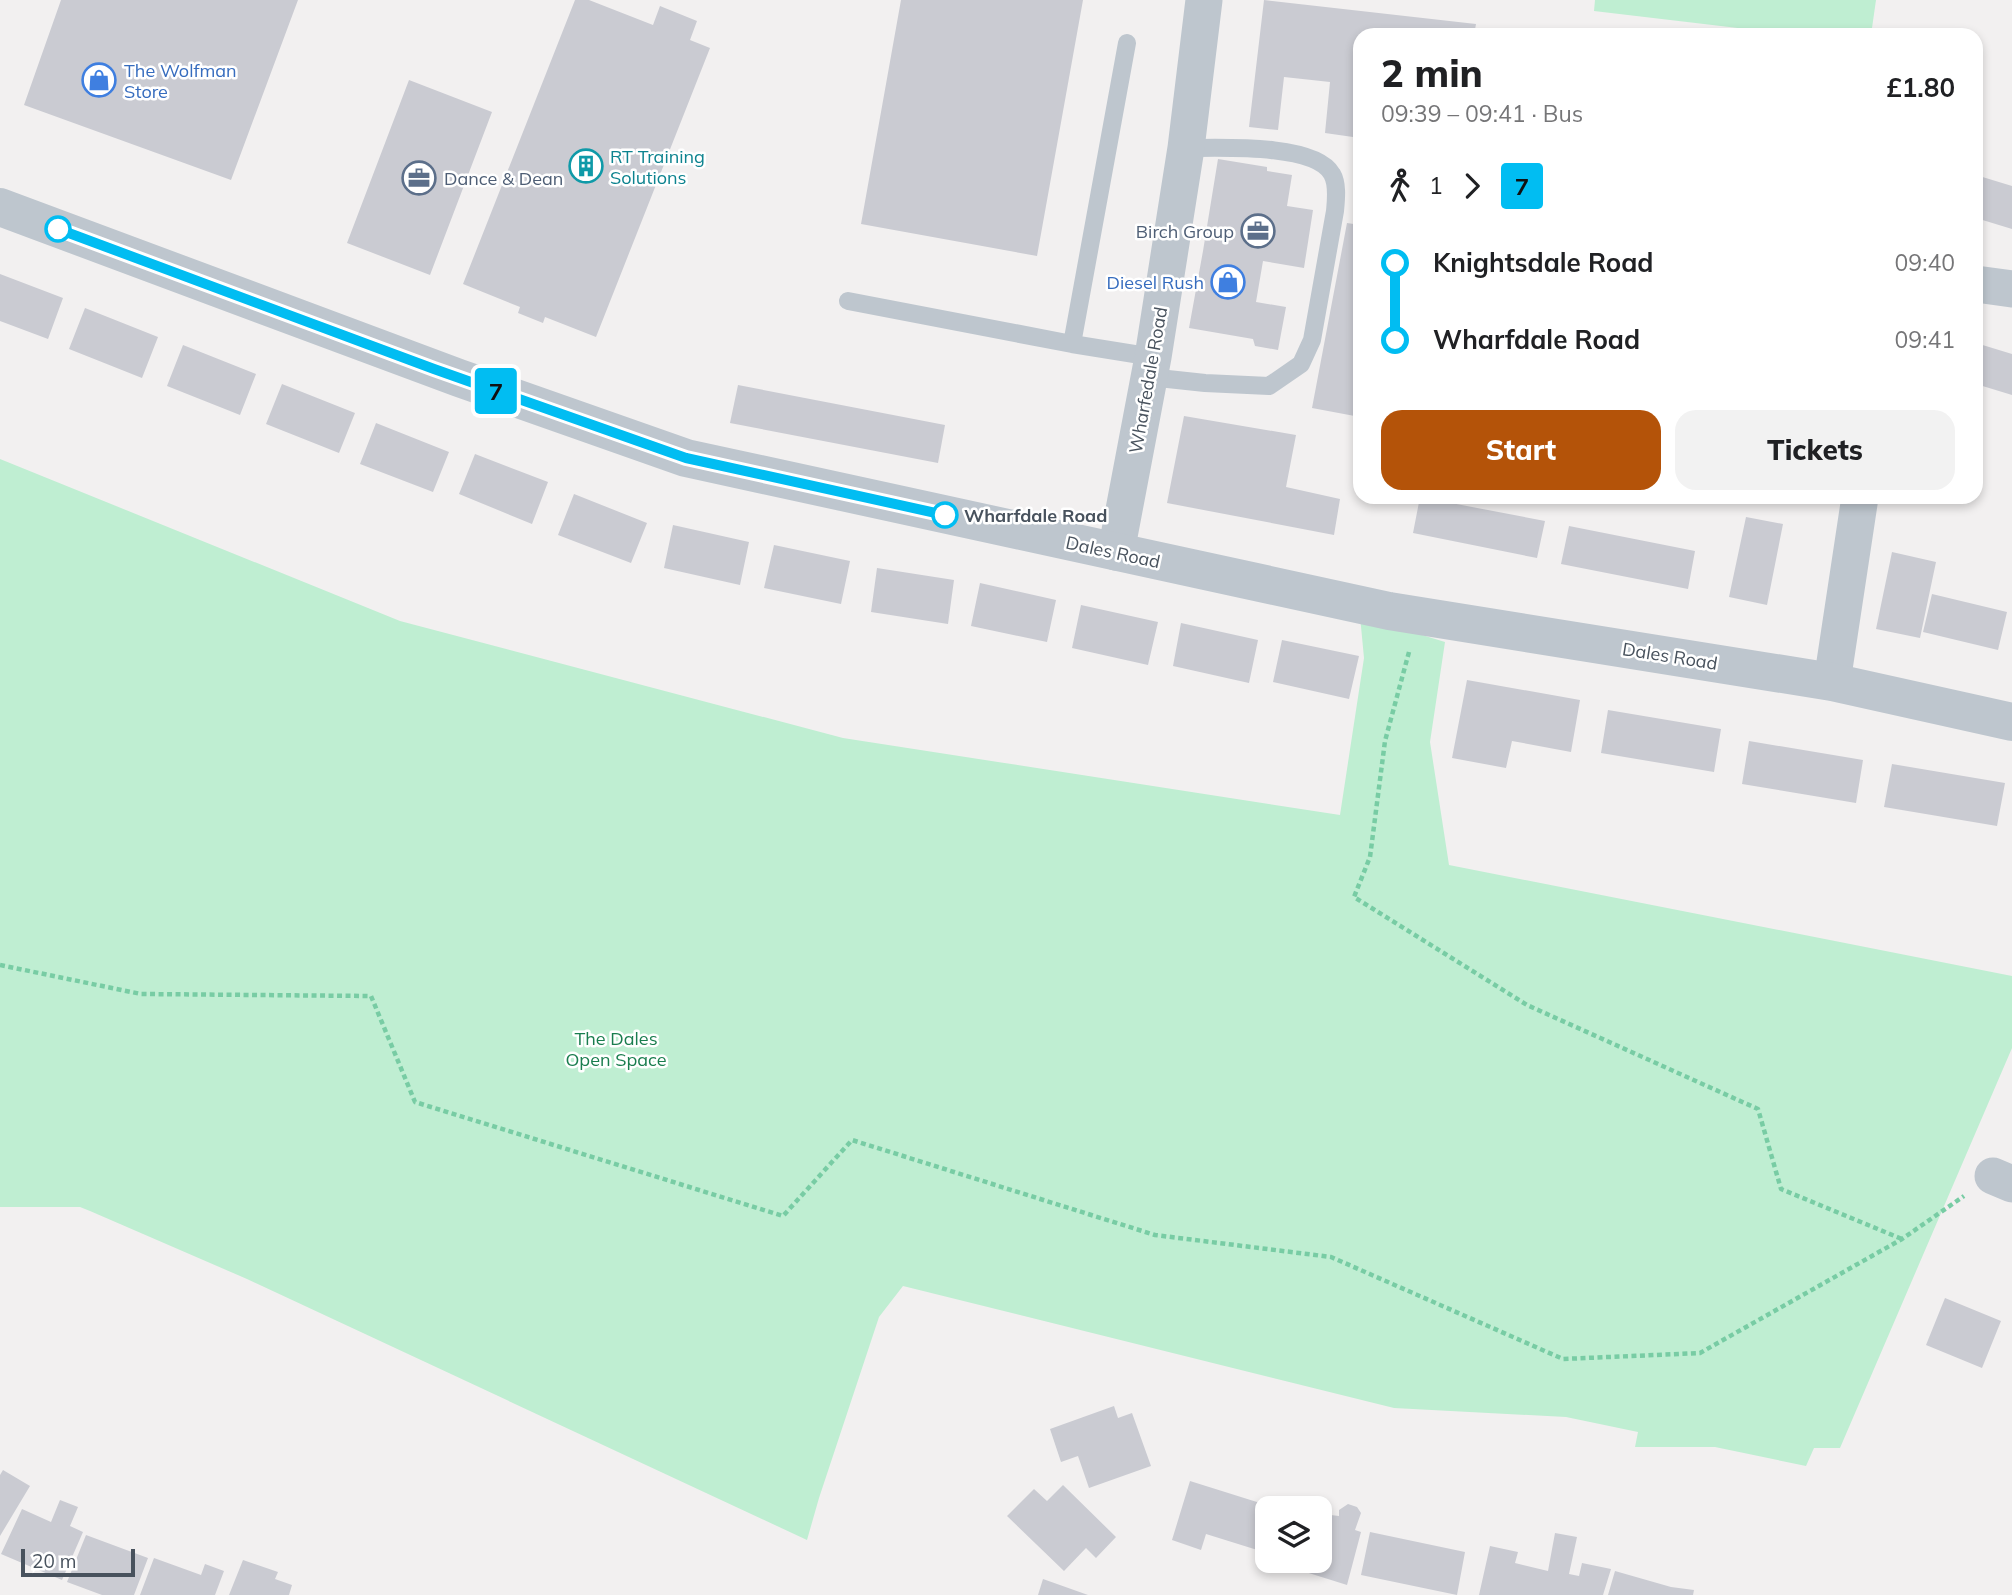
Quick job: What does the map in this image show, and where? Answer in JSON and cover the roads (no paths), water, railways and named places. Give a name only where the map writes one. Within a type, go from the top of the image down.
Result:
[{"type":"street","name":"Wharfedale Road","points":[[1116,552],[1151,367],[1186,148],[1204,0]]},
{"type":"street","name":"Dales Road","points":[[0,207],[434,369],[686,458],[1419,617],[1832,682],[2012,722]]},
{"type":"street","points":[[1983,285],[2012,289]]},
{"type":"street","points":[[1832,682],[1859,504]]},
{"type":"lane","points":[[1072,344],[1127,43]]},
{"type":"lane","points":[[848,301],[1072,344],[1205,383],[1269,386],[1301,364],[1312,340],[1335,211],[1336,190],[1332,173],[1316,160],[1282,151],[1246,147],[1186,148]]},
{"type":"place","name":"The Wolfman Store","points":[[99,80]]},
{"type":"place","name":"RT Training Solutions","points":[[586,166]]},
{"type":"place","name":"Dance & Dean","points":[[419,178]]},
{"type":"place","name":"Birch Group","points":[[1258,231]]},
{"type":"place","name":"Diesel Rush","points":[[1228,282]]},
{"type":"place","name":"Wharfdale Road","points":[[945,515]]},
{"type":"park label","name":"The Dales Open Space","points":[[616,1048]]}]
